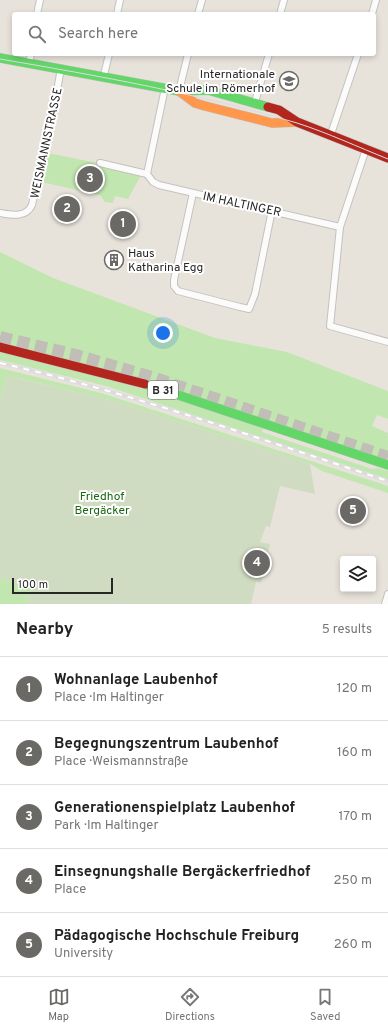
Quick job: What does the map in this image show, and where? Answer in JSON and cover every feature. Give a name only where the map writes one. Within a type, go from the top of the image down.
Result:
[{"type":"main road","points":[[0,58],[30,58],[61,68],[104,75],[179,91],[208,90],[255,102],[279,110],[297,122],[331,134],[388,158]]},
{"type":"main road","points":[[179,91],[195,103],[205,106],[272,123],[297,122]]},
{"type":"main road","name":"B 31","points":[[0,347],[103,372],[158,388],[388,465]]},
{"type":"street","points":[[38,12],[40,0]]},
{"type":"street","points":[[117,12],[120,0]]},
{"type":"street","points":[[199,12],[202,0]]},
{"type":"street","points":[[281,12],[284,0]]},
{"type":"street","points":[[373,12],[376,0]]},
{"type":"street","points":[[104,75],[109,56]]},
{"type":"street","points":[[179,91],[188,56]]},
{"type":"street","points":[[255,102],[268,56]]},
{"type":"street","points":[[331,134],[357,56]]},
{"type":"street","name":"WEISMANNSTRASSE","points":[[0,213],[13,215],[22,214],[28,211],[32,205],[58,91],[61,68]]},
{"type":"street","points":[[147,174],[165,88]]},
{"type":"street","points":[[366,148],[340,227],[330,326],[388,342]]},
{"type":"street","name":"IM HALTINGER","points":[[100,162],[147,174],[153,182],[159,185],[340,227]]},
{"type":"street","points":[[193,193],[174,280],[174,286],[178,291],[249,309],[255,294],[272,210]]},
{"type":"street","points":[[385,604],[388,594]]},
{"type":"green space","points":[[48,153],[97,163],[141,175],[128,199],[115,196],[113,203],[105,202],[100,195],[41,182]]},
{"type":"green space","points":[[0,252],[53,278],[215,338],[287,352],[388,391],[388,419],[377,415],[372,426],[388,433],[388,460],[0,343]]},
{"type":"green space","points":[[0,351],[122,382],[263,428],[262,432],[372,469],[377,468],[388,471],[388,479],[106,386],[0,360]]},
{"type":"green space","points":[[0,368],[101,393],[388,486],[388,493],[322,471],[310,464],[113,401],[22,379],[8,376],[0,401]]},
{"type":"green space","name":"Friedhof Bergäcker","points":[[8,376],[113,401],[310,464],[315,494],[280,486],[270,527],[266,526],[260,542],[270,544],[268,553],[271,554],[261,583],[256,582],[251,604],[26,604],[31,591],[0,577],[0,401]]},
{"type":"green space","points":[[0,577],[28,588],[31,591],[26,604],[0,604]]},
{"type":"tunnel","points":[[0,337],[76,355],[152,377],[388,457]]},
{"type":"tram line","points":[[0,59],[150,86],[224,103],[309,127],[388,159]]},
{"type":"railway","points":[[0,363],[147,402],[388,481]]},
{"type":"traffic: fast","points":[[0,58],[179,91],[208,90],[268,107]]},
{"type":"traffic: fast","points":[[145,384],[388,465]]},
{"type":"traffic: slow","points":[[179,91],[195,103],[205,106],[272,123],[296,122]]},
{"type":"traffic: jam","points":[[268,107],[279,110],[297,122],[388,158]]},
{"type":"traffic: jam","points":[[0,347],[145,384]]},
{"type":"place","name":"Internationale Schule im Römerhof","points":[[289,81]]},
{"type":"place","name":"Generationenspielplatz Laubenhof","points":[[90,179]]},
{"type":"place","name":"Begegnungszentrum Laubenhof","points":[[67,209]]},
{"type":"place","name":"Wohnanlage Laubenhof","points":[[123,224]]},
{"type":"place","name":"Haus Katharina Egg","points":[[114,260]]},
{"type":"place","name":"Pädagogische Hochschule Freiburg","points":[[353,511]]},
{"type":"place","name":"Einsegnungshalle Bergäckerfriedhof","points":[[257,563]]}]
